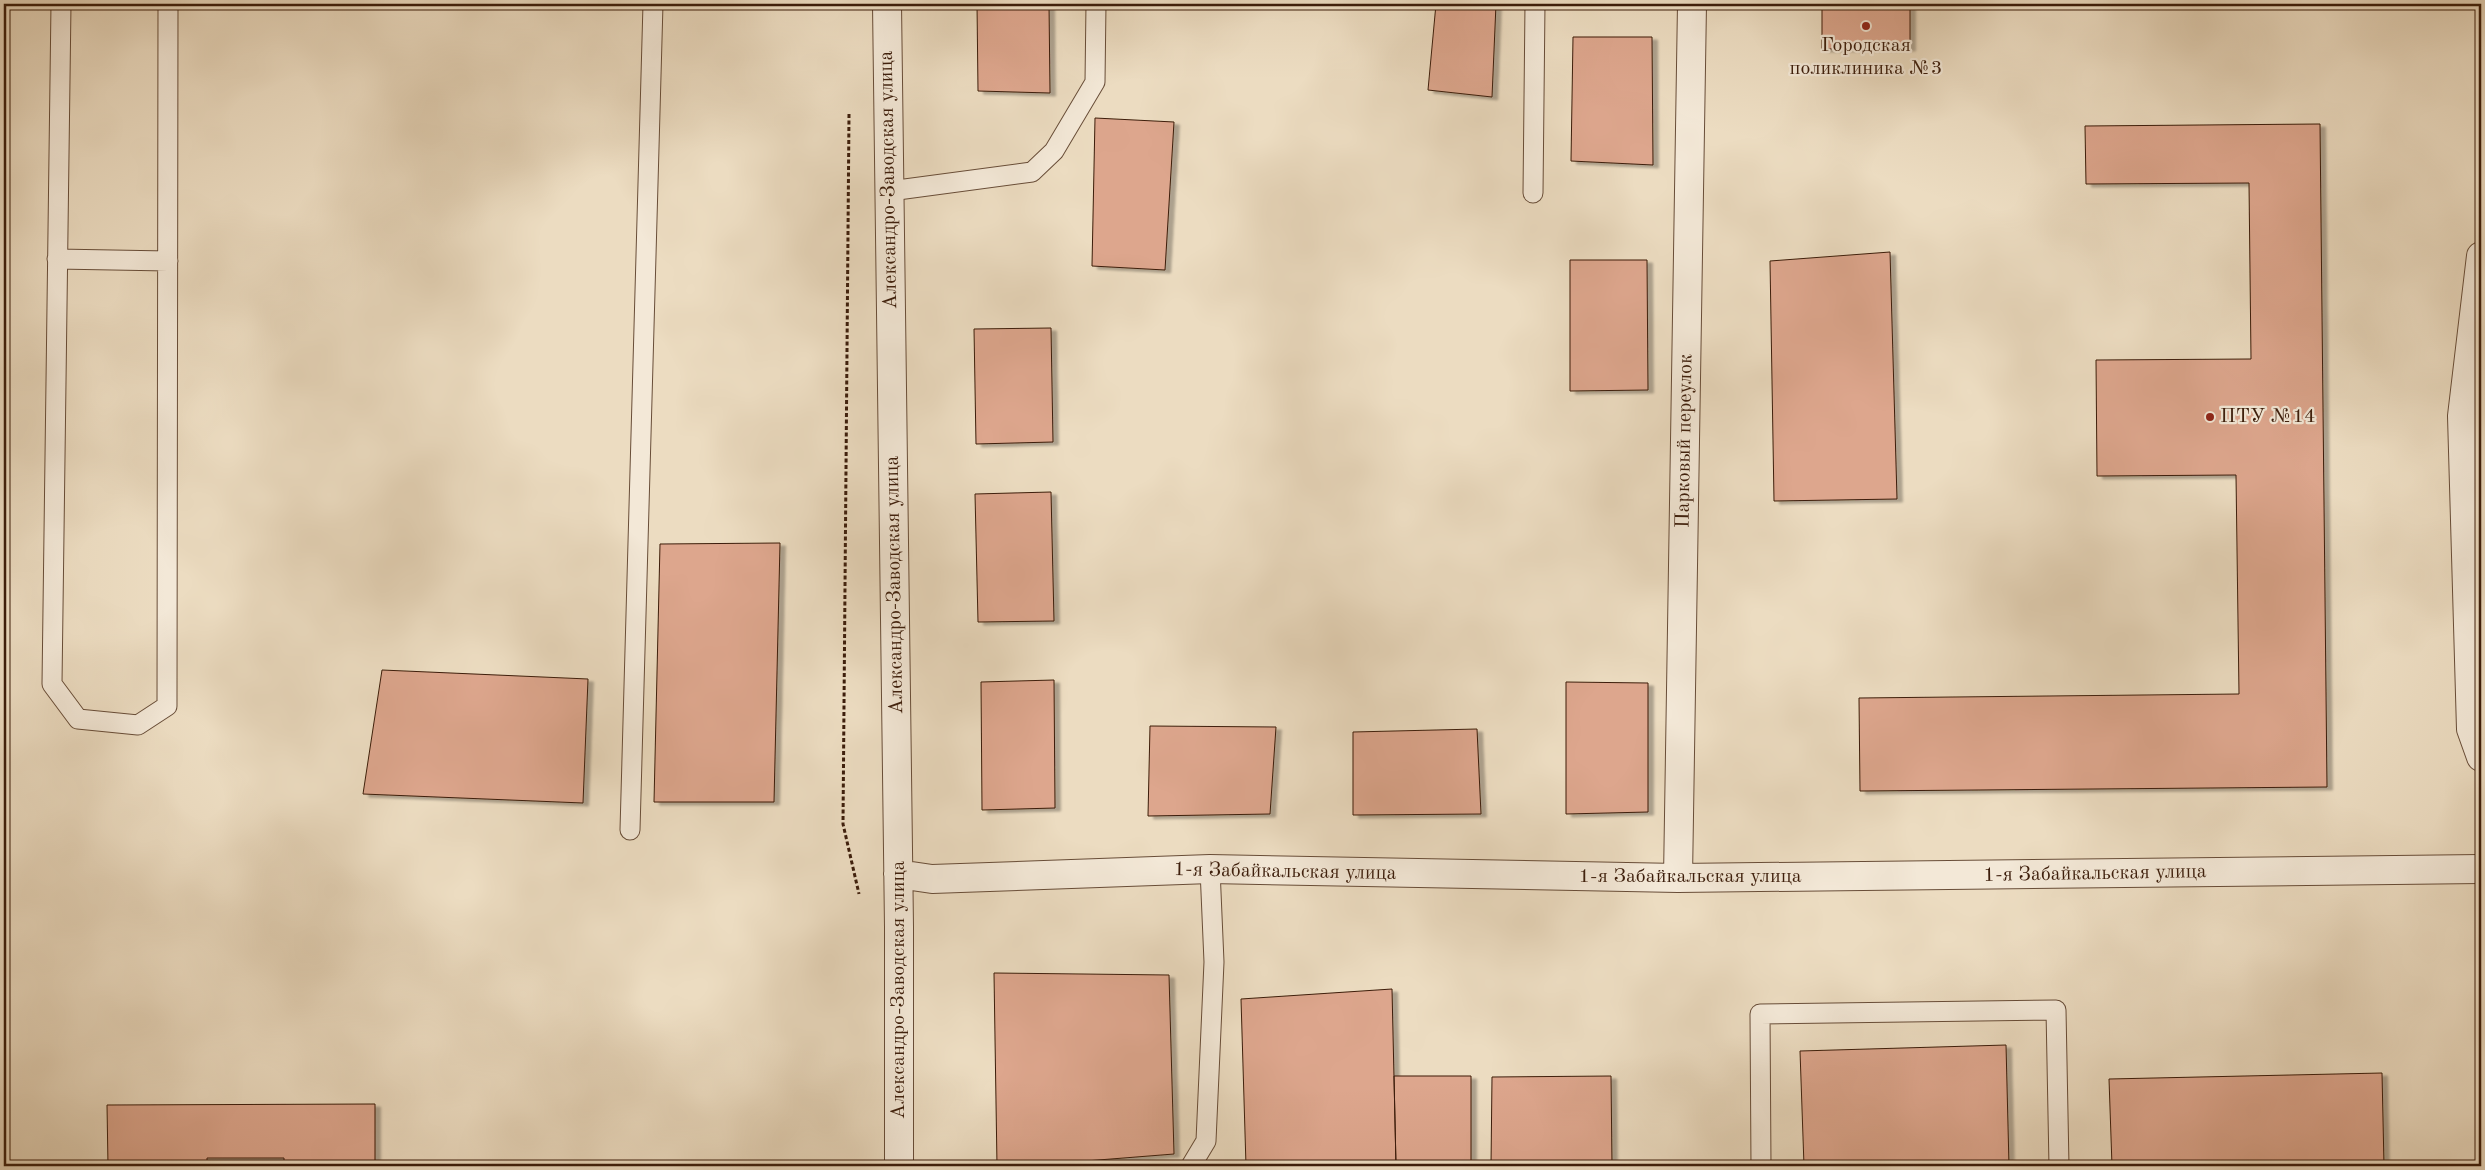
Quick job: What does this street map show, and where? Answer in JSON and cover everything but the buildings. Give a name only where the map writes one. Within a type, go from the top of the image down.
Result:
[{"type":"street","name":"Александро-Заводская улица","points":[[887,4],[898,874],[899,1166]]},
{"type":"street","name":"Парковый переулок","points":[[1678,878],[1692,4]]},
{"type":"street","points":[[2481,256],[2462,416],[2472,729],[2481,757]]},
{"type":"street","name":"1-я Забайкальская улица","points":[[898,874],[932,879],[1210,869],[1678,878],[2481,869]]},
{"type":"lane","points":[[60,4],[52,684],[78,719],[138,725],[167,706],[168,4]]},
{"type":"lane","points":[[630,830],[654,4]]},
{"type":"lane","points":[[890,191],[1032,172],[1054,151],[1094,82],[1096,4]]},
{"type":"lane","points":[[1533,193],[1535,4]]},
{"type":"lane","points":[[57,260],[168,261]]},
{"type":"lane","points":[[1190,1166],[1206,1142],[1214,962],[1210,869]]},
{"type":"lane","points":[[1761,1166],[1760,1014],[2056,1010],[2059,1166]]},
{"type":"path","points":[[849,112],[843,824],[861,901]]},
{"type":"place","name":"Городская поликлиника №3","points":[[1866,26]]},
{"type":"place","name":"ПТУ №14","points":[[2210,417]]}]
